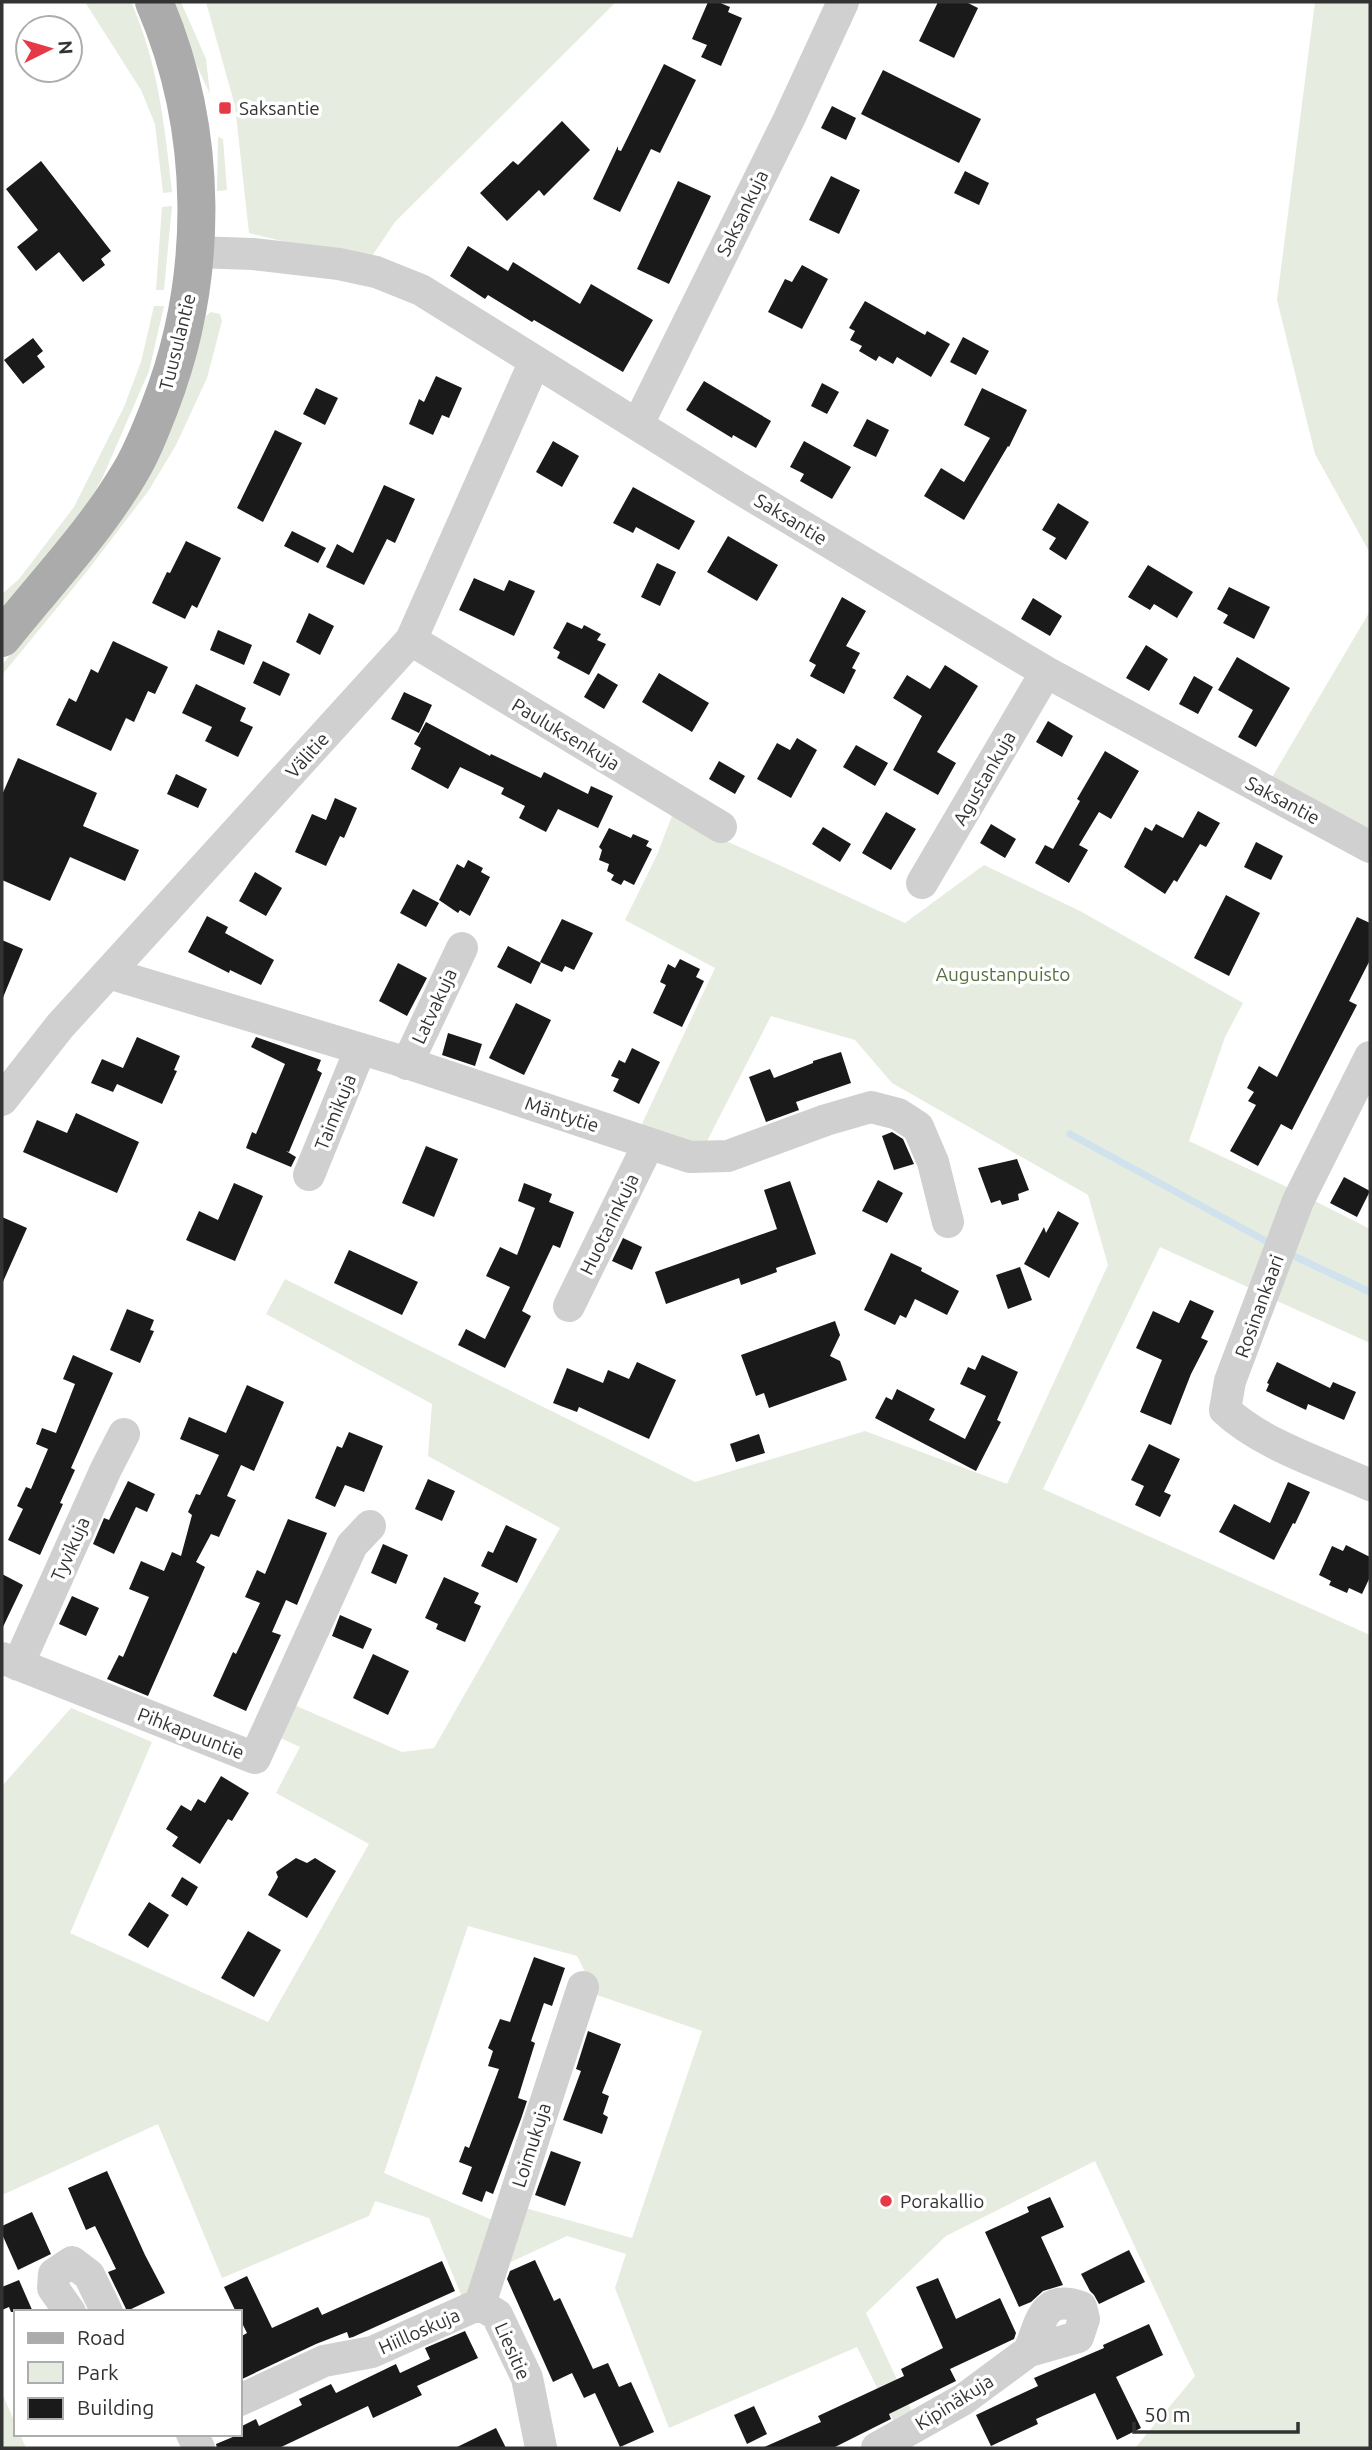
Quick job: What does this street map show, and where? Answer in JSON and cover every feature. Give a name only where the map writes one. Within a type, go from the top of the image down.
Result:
[{"type":"main road","name":"Tuusulantie","points":[[2,638],[100,517],[130,472],[154,421],[179,347],[189,302],[195,252],[195,178],[190,125],[177,68],[167,32],[154,2]]},
{"type":"street","name":"Saksankuja","points":[[638,424],[789,119],[843,2]]},
{"type":"street","name":"Saksantie","points":[[195,252],[253,254],[339,264],[376,272],[421,290],[737,487],[1046,672],[1370,847]]},
{"type":"street","name":"Välitie","points":[[2,1100],[60,1026],[411,640],[535,361]]},
{"type":"street","name":"Pauluksenkuja","points":[[411,640],[721,827]]},
{"type":"street","name":"Agustankuja","points":[[922,883],[1046,672]]},
{"type":"street","name":"Latvakuja","points":[[407,1064],[462,948]]},
{"type":"street","name":"Mäntytie","points":[[108,973],[360,1049],[690,1157],[727,1156],[871,1107],[898,1114],[918,1127],[933,1162],[948,1222]]},
{"type":"street","name":"Taimikuja","points":[[309,1175],[360,1049]]},
{"type":"street","name":"Rosinankaari","points":[[1370,1057],[1297,1201],[1230,1381],[1225,1410],[1243,1426],[1269,1440],[1370,1485]]},
{"type":"street","name":"Huotarinkuja","points":[[569,1306],[649,1143]]},
{"type":"street","name":"Tyvikuja","points":[[10,1662],[124,1434]]},
{"type":"street","name":"Pihkapuuntie","points":[[10,1662],[269,1763],[352,1545],[370,1526]]},
{"type":"street","name":"Loimukuja","points":[[480,2304],[583,1987]]},
{"type":"street","points":[[68,2310],[52,2288],[54,2274],[72,2262],[89,2275],[106,2310]]},
{"type":"street","name":"Hiilloskuja","points":[[242,2399],[324,2361],[372,2352],[480,2304]]},
{"type":"street","name":"Liesitie","points":[[480,2304],[497,2315],[527,2378],[541,2448]]},
{"type":"street","name":"Kipinäkuja","points":[[877,2448],[964,2399],[1029,2351]]},
{"type":"green space","points":[[85,2],[131,2],[154,72],[172,192],[163,193],[155,124],[141,90]]},
{"type":"green space","points":[[167,2],[181,2],[206,59],[210,94]]},
{"type":"green space","points":[[206,2],[616,2],[395,222],[368,262],[249,233],[235,106]]},
{"type":"green space","points":[[1315,2],[1370,2],[1370,553],[1315,454],[1277,300]]},
{"type":"green space","points":[[218,137],[223,139],[227,190],[217,191]]},
{"type":"green space","points":[[172,206],[164,290],[156,290],[162,207]]},
{"type":"green space","points":[[154,306],[164,306],[149,371],[101,481],[74,525],[2,613],[2,594],[19,579],[74,507],[124,407],[141,362]]},
{"type":"green space","points":[[211,312],[220,314],[222,321],[207,378],[176,445],[149,490],[2,675],[2,665],[82,567],[142,485],[188,385],[206,316]]},
{"type":"green space","points":[[1370,611],[1370,830],[1271,779]]},
{"type":"green space","name":"Augustanpuisto","points":[[672,816],[905,923],[984,865],[1080,911],[1243,1003],[1225,1037],[1189,1141],[1289,1188],[1254,1290],[1160,1247],[1043,1489],[1370,1635],[1370,2448],[1135,2448],[1195,2376],[1095,2161],[946,2236],[866,2313],[915,2418],[897,2428],[857,2347],[669,2428],[615,2288],[626,2254],[567,2236],[498,2268],[518,2206],[632,2238],[702,2031],[597,1995],[577,1956],[468,1926],[384,2173],[497,2222],[465,2304],[429,2218],[375,2201],[369,2216],[222,2278],[158,2124],[2,2195],[2,1786],[71,1708],[152,1742],[70,1933],[268,2022],[369,1844],[276,1793],[300,1747],[276,1736],[292,1704],[402,1752],[434,1748],[560,1528],[428,1456],[432,1404],[266,1314],[285,1279],[695,1482],[865,1431],[1007,1484],[1108,1265],[1088,1195],[892,1083],[855,1040],[771,1016],[704,1147],[640,1128],[715,968],[625,920],[657,855]]},
{"type":"green space","points":[[1313,1200],[1370,1229],[1370,1343],[1277,1301],[1303,1214]]},
{"type":"green space","points":[[2,2393],[14,2420],[14,2436],[21,2436],[26,2448],[2,2448]]},
{"type":"building","points":[[708,2],[718,2],[730,7],[728,12],[742,18],[721,66],[701,57],[707,45],[692,39]]},
{"type":"building","points":[[938,2],[966,2],[978,8],[954,58],[919,41]]},
{"type":"building","points":[[664,64],[696,80],[660,153],[651,149],[620,212],[593,199],[618,146],[621,151]]},
{"type":"building","points":[[883,70],[981,119],[959,163],[861,114]]},
{"type":"building","points":[[832,106],[856,118],[846,140],[821,128]]},
{"type":"building","points":[[562,121],[590,150],[544,196],[539,190],[507,221],[480,193],[513,161],[518,165]]},
{"type":"building","points":[[41,161],[111,251],[101,259],[105,265],[83,282],[59,252],[36,271],[17,247],[38,230],[6,189]]},
{"type":"building","points":[[965,171],[989,183],[979,205],[954,193]]},
{"type":"building","points":[[831,176],[860,190],[839,234],[809,220]]},
{"type":"building","points":[[678,181],[711,196],[669,284],[637,269]]},
{"type":"building","points":[[468,246],[508,271],[513,262],[580,304],[591,284],[653,320],[623,372],[488,295],[485,299],[450,276]]},
{"type":"building","points":[[802,265],[828,279],[802,329],[768,312],[785,279],[792,282]]},
{"type":"building","points":[[865,301],[925,335],[927,331],[950,344],[931,377],[897,357],[893,364],[879,356],[876,361],[859,351],[862,346],[850,340],[855,331],[849,328]]},
{"type":"building","points":[[963,337],[989,351],[976,375],[950,362]]},
{"type":"building","points":[[33,338],[43,351],[37,356],[45,367],[23,384],[4,360]]},
{"type":"building","points":[[436,376],[462,388],[449,418],[442,415],[433,435],[409,424],[419,399],[424,402]]},
{"type":"building","points":[[704,381],[771,421],[756,448],[733,435],[732,438],[686,410]]},
{"type":"building","points":[[822,383],[839,392],[827,414],[811,406]]},
{"type":"building","points":[[316,388],[338,398],[325,425],[303,414]]},
{"type":"building","points":[[982,388],[1027,410],[1009,447],[964,520],[924,496],[941,468],[964,482],[990,438],[964,425]]},
{"type":"building","points":[[867,419],[889,430],[876,457],[853,446]]},
{"type":"building","points":[[275,430],[302,443],[263,522],[237,508]]},
{"type":"building","points":[[553,441],[579,456],[562,487],[536,472]]},
{"type":"building","points":[[804,441],[851,467],[832,499],[800,481],[804,474],[790,467]]},
{"type":"building","points":[[384,485],[415,499],[395,543],[387,539],[364,585],[326,567],[337,544],[353,553]]},
{"type":"building","points":[[633,487],[695,521],[679,550],[636,527],[633,533],[613,523]]},
{"type":"building","points":[[1058,503],[1089,522],[1066,560],[1049,549],[1056,538],[1042,530]]},
{"type":"building","points":[[292,531],[326,548],[318,563],[284,546]]},
{"type":"building","points":[[728,536],[778,565],[757,601],[707,572]]},
{"type":"building","points":[[186,541],[221,558],[197,608],[192,605],[185,619],[152,603]]},
{"type":"building","points":[[657,563],[676,572],[660,606],[641,597]]},
{"type":"building","points":[[1148,565],[1193,592],[1177,618],[1154,604],[1150,610],[1128,597]]},
{"type":"building","points":[[474,578],[504,591],[509,580],[535,591],[514,636],[459,610]]},
{"type":"building","points":[[1229,587],[1270,607],[1254,639],[1223,623],[1228,615],[1217,609]]},
{"type":"building","points":[[842,597],[866,611],[846,646],[860,653],[852,668],[856,670],[844,694],[810,676],[816,665],[809,661]]},
{"type":"building","points":[[1033,598],[1062,616],[1050,636],[1021,619]]},
{"type":"building","points":[[309,613],[334,626],[320,655],[296,642]]},
{"type":"building","points":[[567,622],[582,629],[584,625],[601,634],[597,640],[606,644],[589,675],[557,658],[560,652],[553,648]]},
{"type":"building","points":[[218,630],[252,645],[244,665],[210,650]]},
{"type":"building","points":[[113,641],[168,667],[155,694],[148,691],[134,722],[126,718],[111,751],[56,725],[69,698],[76,702],[91,669],[98,673]]},
{"type":"building","points":[[1146,645],[1168,659],[1149,691],[1126,678]]},
{"type":"building","points":[[1237,657],[1290,688],[1256,747],[1238,737],[1253,710],[1218,690]]},
{"type":"building","points":[[263,661],[290,674],[280,696],[253,683]]},
{"type":"building","points":[[945,665],[978,686],[937,752],[956,763],[938,795],[893,770],[922,716],[893,698],[907,675],[930,689]]},
{"type":"building","points":[[598,673],[618,685],[604,709],[584,697]]},
{"type":"building","points":[[659,673],[709,703],[692,732],[642,702]]},
{"type":"building","points":[[1194,676],[1213,687],[1198,714],[1179,704]]},
{"type":"building","points":[[196,684],[246,708],[240,721],[253,727],[238,757],[205,741],[212,727],[182,713]]},
{"type":"building","points":[[404,692],[432,705],[419,733],[391,719]]},
{"type":"building","points":[[1048,721],[1073,736],[1062,757],[1036,742]]},
{"type":"building","points":[[426,722],[490,756],[491,754],[541,778],[544,772],[588,794],[591,786],[613,796],[598,828],[558,809],[546,832],[519,818],[525,806],[501,794],[504,788],[460,767],[448,789],[411,769],[421,748],[414,744]]},
{"type":"building","points":[[797,738],[817,750],[791,798],[757,779],[777,743],[790,750]]},
{"type":"building","points":[[856,745],[888,763],[875,786],[843,767]]},
{"type":"building","points":[[1105,751],[1139,771],[1111,819],[1099,812],[1079,845],[1088,850],[1069,883],[1035,863],[1045,845],[1053,849],[1080,801],[1077,799]]},
{"type":"building","points":[[18,758],[97,793],[83,826],[139,850],[125,881],[70,857],[50,901],[2,880],[2,795]]},
{"type":"building","points":[[719,761],[745,776],[735,794],[709,779]]},
{"type":"building","points":[[176,774],[207,789],[198,808],[167,794]]},
{"type":"building","points":[[335,798],[357,808],[344,838],[340,836],[326,866],[295,852],[312,814],[326,820]]},
{"type":"building","points":[[1198,811],[1220,823],[1206,847],[1200,844],[1177,882],[1174,880],[1165,894],[1124,867],[1145,827],[1152,831],[1156,824],[1183,838]]},
{"type":"building","points":[[886,812],[916,829],[891,870],[862,853]]},
{"type":"building","points":[[991,824],[1016,839],[1005,858],[980,843]]},
{"type":"building","points":[[823,827],[851,844],[840,862],[812,844]]},
{"type":"building","points":[[609,828],[631,838],[633,834],[649,841],[646,846],[652,849],[634,885],[624,880],[621,885],[611,880],[614,875],[607,871],[609,864],[599,860],[602,850],[599,847]]},
{"type":"building","points":[[1256,842],[1283,856],[1271,880],[1244,867]]},
{"type":"building","points":[[468,860],[483,868],[481,872],[490,877],[470,916],[460,910],[458,913],[439,900],[457,864],[464,868]]},
{"type":"building","points":[[255,872],[282,888],[266,916],[239,901]]},
{"type":"building","points":[[413,889],[439,903],[426,927],[400,913]]},
{"type":"building","points":[[1226,895],[1260,913],[1229,976],[1194,958]]},
{"type":"building","points":[[207,916],[228,927],[225,933],[274,960],[261,985],[230,970],[229,973],[188,952]]},
{"type":"building","points":[[1357,917],[1370,923],[1370,960],[1349,1001],[1357,1005],[1292,1130],[1281,1124],[1258,1166],[1230,1151],[1256,1105],[1248,1101],[1254,1092],[1247,1088],[1259,1066],[1277,1077]]},
{"type":"building","points":[[562,919],[593,933],[574,970],[565,966],[562,972],[540,962]]},
{"type":"building","points":[[2,940],[23,949],[2,1000]]},
{"type":"building","points":[[508,946],[541,963],[531,984],[497,967]]},
{"type":"building","points":[[680,959],[700,969],[696,977],[704,981],[682,1027],[653,1013],[666,985],[660,982],[668,964],[675,968]]},
{"type":"building","points":[[398,963],[427,978],[407,1016],[379,1001]]},
{"type":"building","points":[[516,1003],[551,1020],[524,1075],[489,1058]]},
{"type":"building","points":[[448,1033],[482,1044],[475,1066],[442,1055]]},
{"type":"building","points":[[137,1037],[180,1056],[174,1070],[177,1071],[162,1104],[117,1084],[113,1092],[91,1083],[102,1059],[123,1068]]},
{"type":"building","points":[[256,1037],[321,1060],[317,1070],[322,1073],[289,1152],[286,1151],[296,1157],[291,1167],[246,1148],[252,1132],[256,1134],[285,1064],[251,1047]]},
{"type":"building","points":[[632,1048],[660,1062],[639,1104],[613,1091],[619,1079],[611,1076],[619,1060],[625,1063]]},
{"type":"building","points":[[841,1052],[851,1083],[796,1102],[799,1110],[766,1122],[749,1077],[770,1069],[774,1078]]},
{"type":"building","points":[[76,1113],[139,1142],[117,1193],[23,1152],[37,1120],[67,1133]]},
{"type":"building","points":[[892,1132],[903,1139],[914,1164],[894,1170],[882,1136]]},
{"type":"building","points":[[426,1146],[458,1159],[434,1217],[402,1203]]},
{"type":"building","points":[[1017,1159],[1029,1190],[1018,1194],[1019,1200],[1002,1205],[1000,1200],[991,1203],[978,1168]]},
{"type":"building","points":[[1344,1177],[1370,1191],[1357,1217],[1330,1203]]},
{"type":"building","points":[[878,1180],[903,1193],[887,1223],[862,1211]]},
{"type":"building","points":[[790,1181],[816,1254],[776,1268],[777,1272],[741,1285],[739,1278],[666,1304],[655,1272],[777,1229],[764,1190]]},
{"type":"building","points":[[234,1183],[263,1196],[235,1261],[186,1240],[199,1211],[218,1220]]},
{"type":"building","points":[[524,1183],[552,1194],[549,1202],[574,1212],[560,1248],[553,1245],[522,1311],[531,1316],[505,1368],[458,1345],[466,1329],[485,1339],[510,1287],[486,1276],[500,1247],[517,1255],[535,1208],[518,1201]]},
{"type":"building","points":[[1058,1211],[1079,1223],[1049,1278],[1024,1264],[1044,1227],[1046,1233]]},
{"type":"building","points":[[2,1217],[27,1228],[2,1284]]},
{"type":"building","points":[[623,1238],[642,1247],[632,1270],[612,1261]]},
{"type":"building","points":[[349,1250],[418,1282],[402,1315],[334,1283]]},
{"type":"building","points":[[891,1253],[959,1291],[947,1315],[915,1299],[906,1318],[900,1315],[895,1325],[864,1310]]},
{"type":"building","points":[[1020,1267],[1032,1300],[1008,1309],[996,1275]]},
{"type":"building","points":[[1190,1300],[1214,1311],[1201,1338],[1208,1341],[1191,1374],[1171,1425],[1140,1412],[1162,1360],[1136,1348],[1153,1311],[1179,1323]]},
{"type":"building","points":[[127,1309],[154,1320],[150,1330],[154,1331],[140,1363],[110,1350]]},
{"type":"building","points":[[835,1321],[840,1335],[830,1356],[840,1361],[847,1380],[769,1408],[764,1393],[756,1396],[741,1355]]},
{"type":"building","points":[[73,1355],[113,1373],[71,1468],[75,1470],[60,1503],[63,1504],[40,1555],[8,1540],[23,1509],[17,1506],[26,1487],[31,1489],[48,1449],[36,1444],[42,1428],[56,1433],[75,1384],[63,1379]]},
{"type":"building","points":[[982,1355],[1018,1372],[997,1420],[1001,1422],[976,1471],[875,1418],[886,1397],[892,1400],[897,1389],[935,1409],[929,1420],[965,1439],[986,1396],[960,1384],[968,1367],[975,1370]]},
{"type":"building","points":[[637,1362],[676,1380],[649,1439],[579,1407],[577,1412],[553,1403],[567,1368],[603,1383],[608,1370],[629,1379]]},
{"type":"building","points":[[1277,1362],[1330,1388],[1333,1382],[1356,1392],[1344,1420],[1308,1404],[1306,1410],[1266,1391]]},
{"type":"building","points":[[247,1385],[284,1402],[254,1471],[241,1465],[227,1496],[236,1500],[219,1537],[211,1534],[196,1562],[205,1567],[148,1696],[107,1679],[119,1655],[123,1657],[149,1597],[129,1589],[141,1561],[164,1571],[172,1552],[181,1556],[192,1515],[188,1512],[196,1494],[200,1495],[219,1455],[180,1439],[189,1417],[226,1433]]},
{"type":"building","points":[[349,1432],[383,1446],[364,1492],[345,1485],[335,1507],[315,1498],[337,1446],[342,1448]]},
{"type":"building","points":[[759,1434],[765,1453],[736,1462],[730,1444]]},
{"type":"building","points":[[1149,1444],[1180,1459],[1164,1492],[1171,1495],[1160,1517],[1135,1505],[1144,1486],[1131,1480]]},
{"type":"building","points":[[428,1479],[455,1491],[442,1521],[415,1509]]},
{"type":"building","points":[[128,1481],[155,1494],[147,1512],[136,1507],[114,1554],[93,1544],[104,1518],[109,1520]]},
{"type":"building","points":[[1288,1482],[1310,1492],[1274,1560],[1219,1532],[1234,1504],[1270,1523]]},
{"type":"building","points":[[288,1519],[327,1533],[297,1605],[286,1600],[272,1632],[281,1635],[246,1711],[213,1696],[260,1603],[245,1597],[257,1570],[265,1574]]},
{"type":"building","points":[[506,1525],[537,1539],[517,1583],[481,1566],[488,1551],[493,1553]]},
{"type":"building","points":[[383,1544],[408,1555],[396,1584],[371,1573]]},
{"type":"building","points":[[1346,1545],[1370,1557],[1370,1577],[1362,1594],[1349,1588],[1347,1593],[1329,1585],[1331,1581],[1319,1575],[1332,1546],[1343,1551]]},
{"type":"building","points":[[2,1574],[23,1585],[2,1629]]},
{"type":"building","points":[[444,1577],[479,1593],[474,1603],[481,1606],[465,1642],[436,1629],[438,1624],[425,1618]]},
{"type":"building","points":[[72,1596],[99,1608],[86,1636],[59,1624]]},
{"type":"building","points":[[340,1615],[372,1629],[363,1649],[332,1636]]},
{"type":"building","points":[[373,1654],[409,1671],[388,1715],[353,1698]]},
{"type":"building","points":[[221,1776],[249,1793],[232,1821],[228,1819],[200,1864],[172,1846],[178,1837],[166,1829],[181,1805],[191,1811],[198,1799],[205,1803]]},
{"type":"building","points":[[296,1858],[307,1863],[315,1858],[336,1871],[307,1918],[268,1895],[278,1877],[276,1872]]},
{"type":"building","points":[[182,1877],[198,1887],[187,1906],[171,1896]]},
{"type":"building","points":[[149,1902],[169,1915],[148,1948],[128,1935]]},
{"type":"building","points":[[248,1931],[281,1950],[254,1997],[221,1978]]},
{"type":"building","points":[[534,1957],[565,1968],[552,2006],[544,2003],[531,2041],[535,2043],[518,2098],[527,2101],[521,2119],[493,2194],[486,2191],[482,2202],[462,2194],[472,2167],[459,2162],[465,2146],[469,2148],[499,2069],[488,2066],[493,2051],[488,2048],[500,2019],[510,2022]]},
{"type":"building","points":[[588,2031],[621,2044],[602,2093],[609,2096],[603,2114],[608,2117],[602,2134],[563,2120],[581,2071],[576,2069]]},
{"type":"building","points":[[551,2151],[581,2162],[565,2206],[535,2195]]},
{"type":"building","points":[[107,2171],[165,2293],[127,2310],[108,2272],[116,2269],[95,2226],[86,2230],[68,2188]]},
{"type":"building","points":[[1050,2197],[1064,2227],[1041,2237],[1063,2285],[1043,2291],[1031,2302],[1019,2307],[985,2232],[1029,2212],[1027,2207]]},
{"type":"building","points":[[32,2212],[51,2254],[18,2270],[2,2234],[2,2226]]},
{"type":"building","points":[[1129,2250],[1145,2282],[1099,2304],[1081,2274]]},
{"type":"building","points":[[535,2260],[554,2301],[560,2298],[593,2369],[608,2363],[619,2387],[631,2382],[654,2432],[620,2447],[595,2393],[584,2398],[572,2373],[553,2382],[507,2279],[510,2271]]},
{"type":"building","points":[[442,2261],[455,2291],[353,2337],[349,2338],[347,2332],[316,2344],[242,2379],[242,2336],[247,2333],[242,2323],[242,2310],[235,2310],[224,2287],[247,2276],[272,2328],[318,2307],[322,2315]]},
{"type":"building","points":[[938,2278],[956,2319],[1000,2298],[1016,2333],[1014,2339],[950,2369],[956,2381],[889,2414],[891,2419],[833,2448],[762,2448],[821,2422],[818,2416],[904,2376],[901,2369],[943,2348],[916,2287]]},
{"type":"building","points":[[19,2280],[32,2310],[11,2312],[9,2307],[2,2310],[2,2287]]},
{"type":"building","points":[[1149,2324],[1163,2355],[1116,2377],[1141,2428],[1117,2440],[1095,2393],[1036,2419],[1038,2424],[991,2446],[976,2415],[1038,2386],[1034,2378],[1104,2348],[1103,2345]]},
{"type":"building","points":[[465,2331],[478,2358],[417,2386],[422,2395],[373,2418],[368,2406],[279,2448],[217,2448],[216,2444],[242,2436],[242,2426],[256,2419],[259,2426],[302,2405],[299,2399],[331,2384],[336,2393],[396,2364],[400,2373],[430,2359],[425,2348]]},
{"type":"building","points":[[754,2406],[767,2434],[747,2444],[734,2415]]},
{"type":"building","points":[[496,2428],[506,2448],[455,2448]]},
{"type":"waterway","points":[[1070,1134],[1264,1240]]},
{"type":"waterway","points":[[1296,1257],[1370,1292]]},
{"type":"place","name":"Saksantie","points":[[225,108]]},
{"type":"place","name":"Porakallio","points":[[886,2201]]}]
